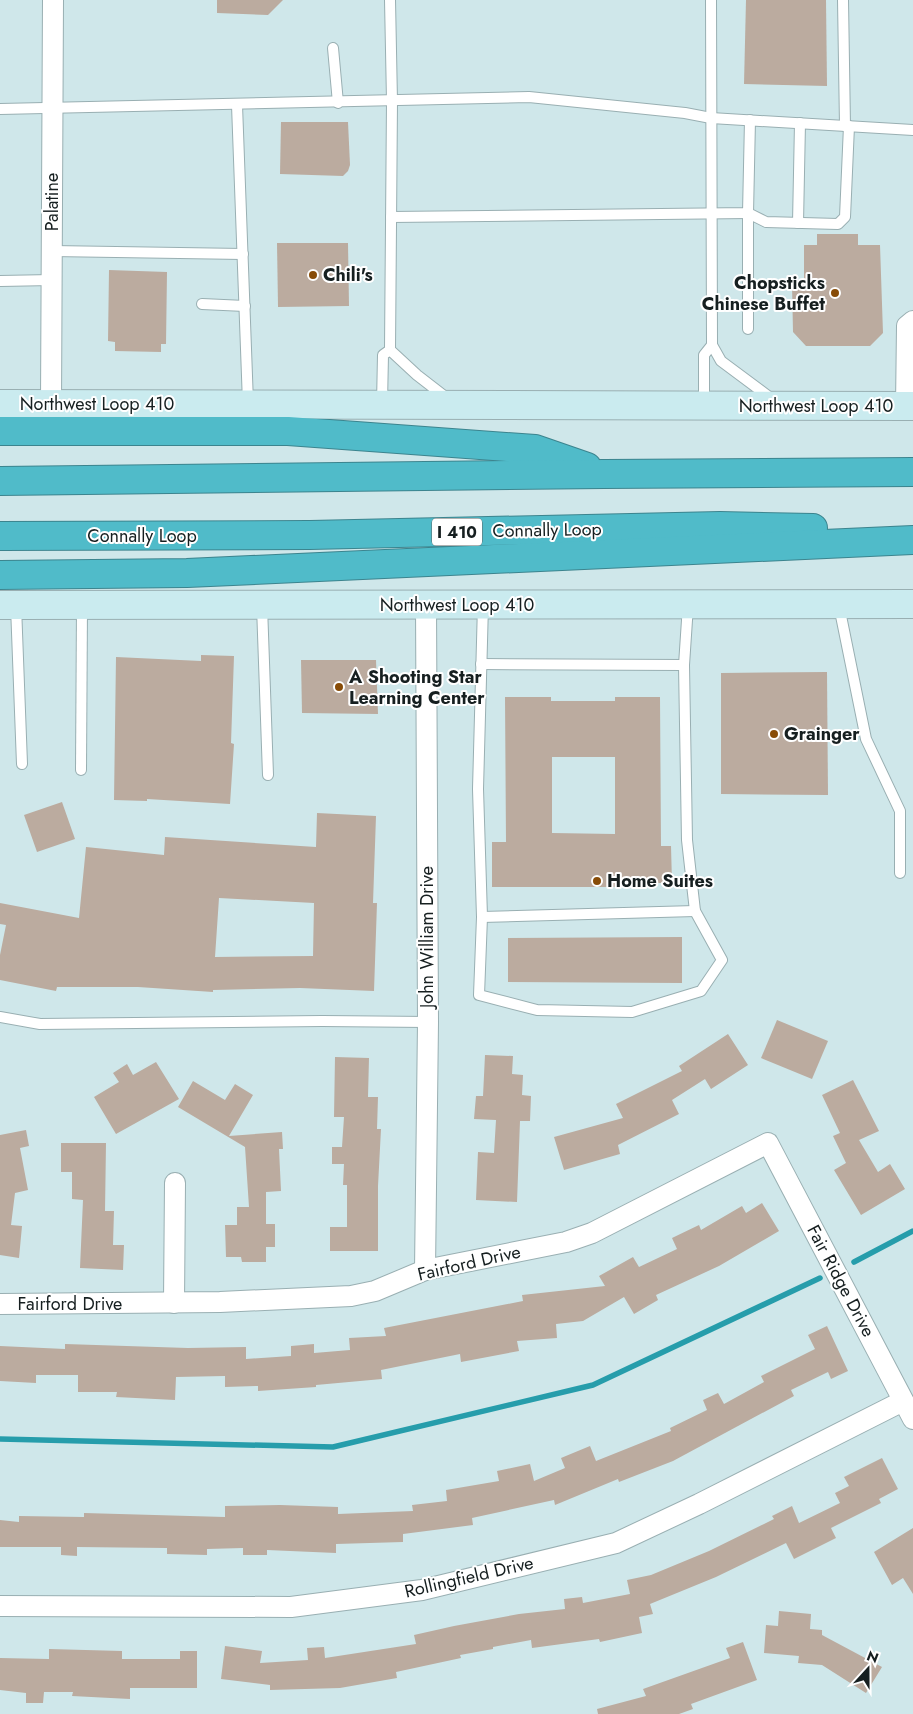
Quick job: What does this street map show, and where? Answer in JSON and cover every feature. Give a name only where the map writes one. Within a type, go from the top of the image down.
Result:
[{"type":"highway","points":[[0,432],[298,432],[535,449],[604,474]]},
{"type":"highway","points":[[0,481],[913,472]]},
{"type":"highway","name":"Connally Loop","points":[[0,536],[310,535],[720,526],[913,530]]},
{"type":"highway","points":[[0,575],[197,573],[913,540]]},
{"type":"main road","name":"Northwest Loop 410","points":[[0,404],[910,406]]},
{"type":"main road","name":"Northwest Loop 410","points":[[8,605],[839,605],[913,609]]},
{"type":"street","name":"Palatine","points":[[51,404],[53,0]]},
{"type":"street","points":[[910,406],[907,326],[913,321]]},
{"type":"street","name":"John William Drive","points":[[426,604],[428,1022],[426,1270]]},
{"type":"street","name":"Fairford Drive","points":[[0,1304],[174,1303],[352,1296],[376,1291],[426,1270],[566,1242],[592,1233],[768,1143]]},
{"type":"street","name":"Fair Ridge Drive","points":[[768,1143],[913,1419]]},
{"type":"street","points":[[174,1303],[175,1183]]},
{"type":"street","name":"Rollingfield Drive","points":[[0,1606],[290,1607],[422,1590],[616,1543],[904,1402]]},
{"type":"lane","points":[[390,0],[392,101],[390,350],[417,375],[455,404]]},
{"type":"lane","points":[[711,0],[712,345],[721,361],[781,405]]},
{"type":"lane","points":[[391,217],[748,213],[766,222],[838,224],[845,217],[847,126],[843,0]]},
{"type":"lane","points":[[333,48],[338,103]]},
{"type":"lane","points":[[0,109],[529,98],[686,113],[711,118],[913,130]]},
{"type":"lane","points":[[237,105],[248,404]]},
{"type":"lane","points":[[748,329],[750,120]]},
{"type":"lane","points":[[798,223],[800,123]]},
{"type":"lane","points":[[52,251],[243,254]]},
{"type":"lane","points":[[0,281],[52,280]]},
{"type":"lane","points":[[202,304],[245,306]]},
{"type":"lane","points":[[704,405],[704,356],[712,345]]},
{"type":"lane","points":[[382,404],[383,355],[390,350]]},
{"type":"lane","points":[[484,604],[478,789],[482,917],[479,995],[537,1010],[632,1012],[701,991],[722,960],[696,911],[687,840],[684,664],[688,606]]},
{"type":"lane","points":[[8,605],[22,764]]},
{"type":"lane","points":[[81,770],[82,605]]},
{"type":"lane","points":[[262,605],[268,776]]},
{"type":"lane","points":[[839,605],[866,739],[900,811],[900,873]]},
{"type":"lane","points":[[482,664],[684,664]]},
{"type":"lane","points":[[482,917],[696,911]]},
{"type":"lane","points":[[0,1017],[40,1024],[322,1021],[428,1022]]},
{"type":"building","points":[[217,0],[283,0],[268,15],[217,13]]},
{"type":"building","points":[[746,0],[826,0],[827,86],[744,84]]},
{"type":"building","points":[[281,122],[348,122],[350,165],[348,171],[343,176],[280,174]]},
{"type":"building","name":"Chopsticks Chinese Buffet","points":[[817,234],[858,234],[858,245],[880,245],[883,333],[870,346],[806,346],[793,332],[792,284],[804,283],[804,245],[817,245]]},
{"type":"building","name":"Chili's","points":[[277,243],[348,243],[349,306],[278,307]]},
{"type":"building","points":[[109,270],[167,272],[166,344],[161,344],[161,352],[115,351],[115,342],[108,341]]},
{"type":"building","points":[[201,655],[234,656],[231,743],[234,744],[230,804],[147,799],[147,801],[114,800],[116,657],[201,661]]},
{"type":"building","name":"A Shooting Star Learning Center","points":[[301,660],[376,660],[378,714],[302,713]]},
{"type":"building","name":"Grainger","points":[[827,672],[828,795],[721,794],[721,673]]},
{"type":"building","points":[[505,697],[551,697],[551,701],[615,701],[615,697],[660,697],[661,846],[671,846],[672,883],[656,883],[656,887],[492,887],[492,842],[506,842]],"holes":[[[552,757],[615,757],[615,834],[552,833]]]},
{"type":"building","points":[[62,802],[75,839],[37,852],[24,815]]},
{"type":"building","points":[[317,813],[376,816],[373,903],[377,903],[374,991],[300,988],[213,990],[213,992],[138,987],[57,987],[56,991],[0,980],[0,955],[6,925],[0,924],[0,903],[79,918],[86,847],[164,855],[165,837],[316,847]],"holes":[[[219,898],[314,903],[313,956],[215,957]]]},
{"type":"building","points":[[682,937],[682,983],[508,982],[508,938]]},
{"type":"building","points":[[777,1020],[828,1041],[812,1079],[761,1058]]},
{"type":"building","points":[[728,1034],[748,1065],[711,1089],[705,1079],[672,1100],[679,1114],[618,1145],[620,1154],[564,1170],[554,1137],[623,1118],[616,1104],[682,1071],[679,1066]]},
{"type":"building","points":[[485,1055],[513,1056],[512,1074],[523,1075],[522,1095],[531,1096],[530,1121],[520,1121],[517,1202],[476,1200],[478,1152],[494,1153],[496,1120],[474,1119],[476,1096],[483,1096]]},
{"type":"building","points":[[335,1057],[369,1058],[368,1097],[378,1097],[377,1129],[381,1129],[378,1186],[378,1251],[330,1251],[330,1227],[347,1227],[347,1185],[343,1185],[344,1164],[332,1164],[332,1147],[342,1147],[344,1117],[334,1117]]},
{"type":"building","points":[[156,1062],[179,1099],[116,1134],[94,1097],[119,1082],[113,1073],[127,1064],[133,1075]]},
{"type":"building","points":[[853,1080],[879,1131],[859,1140],[878,1172],[890,1164],[905,1189],[861,1215],[834,1170],[846,1163],[833,1136],[840,1133],[822,1095]]},
{"type":"building","points":[[193,1081],[225,1100],[235,1084],[253,1095],[229,1136],[282,1132],[283,1149],[279,1149],[281,1191],[266,1192],[266,1224],[275,1224],[275,1247],[266,1247],[266,1262],[242,1262],[241,1257],[226,1257],[225,1225],[237,1225],[237,1207],[249,1207],[245,1147],[178,1107]]},
{"type":"building","points":[[26,1130],[29,1146],[20,1148],[28,1190],[15,1193],[11,1225],[22,1226],[19,1258],[0,1255],[0,1135]]},
{"type":"building","points":[[61,1143],[106,1143],[105,1211],[114,1211],[113,1245],[124,1245],[123,1270],[80,1268],[83,1200],[72,1199],[72,1172],[61,1172]]},
{"type":"building","points":[[762,1203],[779,1231],[719,1266],[656,1295],[658,1300],[634,1314],[624,1297],[583,1321],[556,1324],[557,1338],[517,1341],[519,1351],[461,1362],[460,1354],[381,1370],[382,1379],[316,1385],[316,1387],[258,1391],[258,1386],[225,1387],[225,1376],[176,1377],[175,1400],[116,1397],[117,1392],[78,1392],[78,1375],[36,1375],[36,1383],[0,1381],[0,1346],[65,1349],[65,1344],[188,1348],[246,1347],[246,1359],[291,1356],[291,1346],[314,1344],[314,1353],[350,1350],[349,1338],[386,1336],[384,1328],[523,1301],[522,1295],[605,1286],[599,1276],[633,1257],[639,1267],[677,1249],[672,1238],[699,1225],[701,1230],[742,1206],[746,1213]]},
{"type":"building","points":[[827,1326],[848,1371],[831,1379],[828,1372],[791,1390],[794,1396],[673,1461],[619,1482],[618,1479],[555,1505],[554,1500],[472,1518],[473,1525],[403,1534],[403,1542],[336,1544],[336,1553],[267,1550],[267,1555],[243,1555],[243,1548],[207,1549],[207,1555],[167,1554],[167,1548],[77,1547],[77,1556],[61,1555],[61,1547],[0,1547],[0,1520],[19,1522],[19,1516],[84,1517],[84,1513],[225,1517],[225,1506],[280,1505],[338,1507],[338,1514],[413,1511],[412,1505],[447,1501],[446,1490],[499,1481],[497,1471],[530,1464],[534,1481],[565,1468],[561,1458],[590,1446],[596,1461],[671,1431],[670,1428],[707,1410],[703,1400],[718,1393],[724,1404],[764,1382],[761,1376],[815,1349],[808,1335]]},
{"type":"building","points":[[882,1458],[898,1489],[879,1499],[881,1503],[831,1528],[836,1538],[794,1559],[786,1543],[716,1577],[650,1604],[653,1614],[639,1617],[642,1633],[600,1642],[599,1639],[532,1648],[531,1640],[493,1647],[493,1649],[460,1655],[461,1658],[396,1672],[397,1678],[340,1688],[270,1690],[270,1685],[221,1679],[225,1646],[262,1651],[260,1663],[308,1660],[307,1648],[324,1647],[325,1658],[416,1644],[414,1635],[454,1626],[519,1614],[565,1609],[564,1599],[582,1597],[583,1603],[630,1594],[627,1580],[651,1575],[709,1551],[774,1519],[772,1516],[792,1506],[799,1523],[840,1503],[835,1493],[849,1486],[844,1477]]},
{"type":"building","points":[[913,1528],[913,1594],[903,1578],[892,1585],[874,1552]]},
{"type":"building","points":[[779,1611],[811,1614],[810,1629],[822,1630],[822,1635],[882,1667],[866,1693],[822,1665],[798,1663],[799,1656],[764,1653],[766,1625],[778,1626]]},
{"type":"building","points":[[743,1642],[757,1680],[691,1704],[693,1709],[679,1714],[598,1714],[597,1709],[646,1696],[643,1689],[730,1658],[726,1648]]},
{"type":"building","points":[[49,1649],[122,1651],[122,1659],[180,1659],[180,1651],[197,1651],[197,1688],[130,1688],[130,1699],[72,1696],[73,1692],[44,1692],[43,1703],[26,1703],[26,1693],[0,1690],[0,1658],[49,1659]]},
{"type":"waterway","points":[[854,1262],[913,1231]]},
{"type":"waterway","points":[[0,1439],[333,1447],[593,1385],[820,1278]]},
{"type":"place","name":"Chili's","points":[[313,275]]},
{"type":"place","name":"Chopsticks Chinese Buffet","points":[[835,293]]},
{"type":"place","name":"A Shooting Star Learning Center","points":[[339,687]]},
{"type":"place","name":"Grainger","points":[[774,734]]},
{"type":"place","name":"Home Suites","points":[[597,881]]}]
